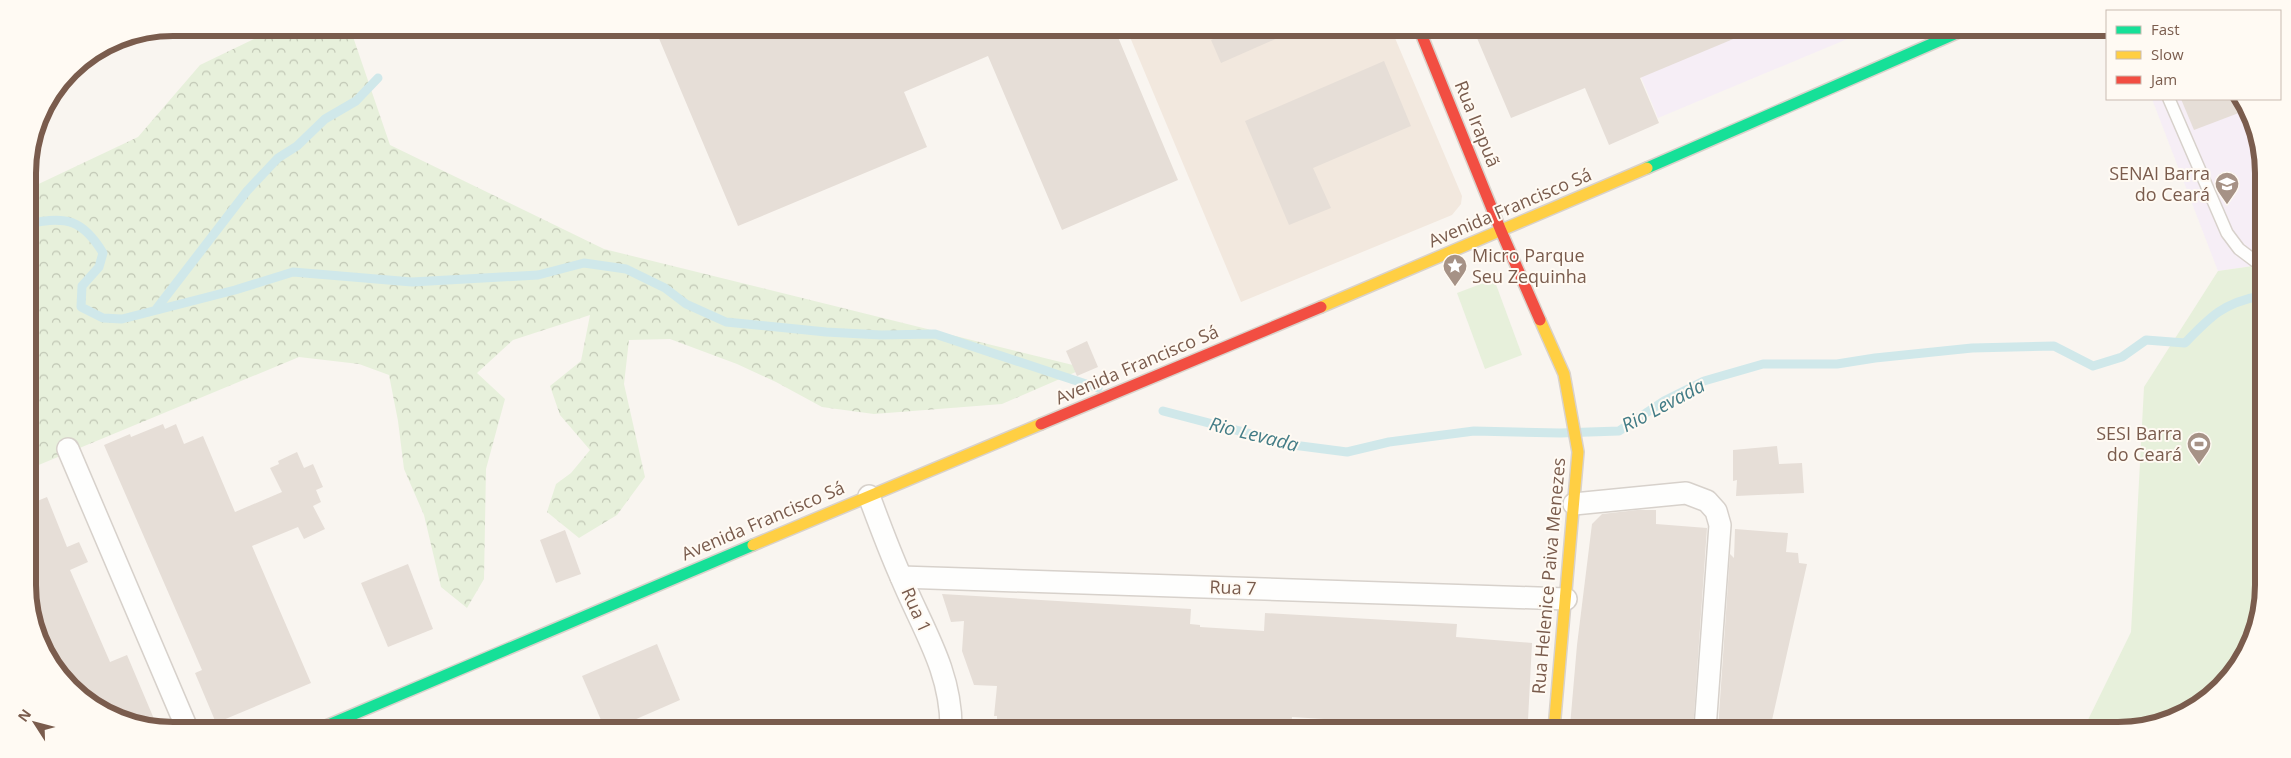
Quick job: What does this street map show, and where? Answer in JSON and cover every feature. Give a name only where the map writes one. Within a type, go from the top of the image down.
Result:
[{"type":"main road","name":"Rua Irapuã","points":[[1422,36],[1501,231]]},
{"type":"main road","name":"Avenida Francisco Sá","points":[[336,722],[868,496],[1501,231],[1950,36]]},
{"type":"main road","name":"Rua Helenice Paiva Menezes","points":[[1501,231],[1564,374],[1578,452],[1555,721]]},
{"type":"street","points":[[68,449],[184,722]]},
{"type":"street","points":[[1574,504],[1686,494],[1708,501],[1716,511],[1720,525],[1706,721]]},
{"type":"street","name":"Rua 1","points":[[868,496],[901,577],[944,673],[949,696],[951,722]]},
{"type":"street","name":"Rua 7","points":[[901,577],[1566,599]]},
{"type":"lane","points":[[2169,100],[2227,234],[2238,249],[2255,261]]},
{"type":"shaded area","points":[[1394,36],[1462,196],[1461,204],[1452,215],[1241,302],[1130,37]]},
{"type":"shaded area","points":[[1624,36],[1854,36],[1658,118]]},
{"type":"shaded area","name":"SENAI Barra do Ceará","points":[[2152,100],[2234,100],[2241,113],[2254,155],[2255,266],[2218,271]]},
{"type":"green space","points":[[258,37],[353,37],[390,145],[604,249],[1085,368],[1002,404],[874,414],[822,407],[776,382],[737,364],[670,339],[629,340],[624,384],[645,477],[617,515],[579,538],[547,512],[556,484],[571,473],[590,450],[560,415],[550,386],[581,361],[590,315],[513,340],[477,373],[505,399],[486,469],[484,579],[467,608],[441,587],[424,515],[404,469],[398,421],[389,375],[359,364],[299,357],[36,466],[37,185],[138,137],[200,65]]},
{"type":"green space","name":"SESI Barra do Ceará","points":[[2255,266],[2255,585],[2254,603],[2250,620],[2232,661],[2208,688],[2186,703],[2170,711],[2144,719],[2087,721],[2131,632],[2144,387],[2218,271]]},
{"type":"green space","points":[[1494,279],[1522,355],[1485,369],[1457,293]]},
{"type":"building","points":[[1219,36],[1281,36],[1221,63],[1211,40]]},
{"type":"building","points":[[1476,36],[1740,36],[1640,78],[1659,123],[1609,145],[1585,88],[1511,118]]},
{"type":"building","points":[[658,37],[1118,37],[1178,180],[1062,230],[988,56],[904,92],[927,147],[738,226]]},
{"type":"building","points":[[1384,61],[1411,126],[1313,168],[1331,208],[1289,225],[1245,121]]},
{"type":"building","points":[[2181,100],[2234,100],[2241,112],[2194,130]]},
{"type":"building","points":[[1087,341],[1098,367],[1077,376],[1066,351]]},
{"type":"building","points":[[163,424],[165,429],[176,424],[184,444],[203,436],[235,512],[282,492],[270,468],[279,464],[278,461],[297,452],[304,468],[313,464],[323,487],[316,490],[321,502],[313,506],[325,529],[304,539],[298,527],[252,546],[311,683],[216,722],[195,673],[202,670],[104,445],[130,434],[131,437]]},
{"type":"building","points":[[1777,446],[1779,464],[1802,463],[1804,493],[1736,496],[1737,480],[1733,481],[1733,450]]},
{"type":"building","points":[[47,497],[67,547],[79,542],[88,562],[70,570],[110,662],[127,655],[155,721],[121,711],[90,693],[76,682],[59,661],[50,645],[39,611],[36,585],[36,501]]},
{"type":"building","points":[[1656,510],[1656,524],[1707,528],[1694,721],[1570,721],[1577,645],[1592,524],[1602,514]]},
{"type":"building","points":[[1735,529],[1788,533],[1786,552],[1798,553],[1799,563],[1807,564],[1772,721],[1719,721],[1730,554],[1734,558]]},
{"type":"building","points":[[565,530],[581,574],[556,583],[540,540]]},
{"type":"building","points":[[408,564],[433,629],[388,647],[361,583]]},
{"type":"building","points":[[942,594],[1191,609],[1190,624],[1200,625],[1200,627],[1264,631],[1265,613],[1457,624],[1456,637],[1532,643],[1528,720],[1356,721],[1292,717],[1292,721],[997,722],[997,716],[994,716],[997,686],[974,685],[962,651],[964,621],[951,622]]},
{"type":"building","points":[[657,644],[680,700],[630,722],[602,722],[582,676]]},
{"type":"waterway","points":[[157,308],[247,191],[278,158],[297,146],[325,119],[356,101],[378,78]]},
{"type":"waterway","points":[[37,222],[53,220],[72,223],[88,233],[96,242],[103,253],[99,267],[82,286],[81,307],[103,318],[122,319],[235,290],[293,272],[412,282],[538,275],[584,263],[626,269],[665,288],[686,304],[726,322],[826,332],[881,335],[935,334],[1098,388]]},
{"type":"waterway","name":"Rio Levada","points":[[1163,411],[1293,445],[1347,452],[1389,442],[1474,431],[1560,433],[1619,431],[1664,401],[1704,381],[1763,364],[1837,364],[1972,348],[2054,346],[2093,366],[2122,357],[2146,340],[2185,343],[2218,312],[2236,303],[2255,297]]},
{"type":"traffic: fast","points":[[1647,168],[1950,36]]},
{"type":"traffic: fast","points":[[336,722],[753,545]]},
{"type":"traffic: slow","points":[[1321,307],[1647,168]]},
{"type":"traffic: slow","points":[[1540,320],[1564,374],[1578,452],[1555,721]]},
{"type":"traffic: slow","points":[[753,545],[1041,424]]},
{"type":"traffic: jam","points":[[1422,36],[1501,231],[1540,320]]},
{"type":"traffic: jam","points":[[1041,424],[1321,307]]},
{"type":"place","name":"SENAI Barra do Ceará","points":[[2227,205]]},
{"type":"place","name":"Micro Parque Seu Zequinha","points":[[1455,287]]},
{"type":"place","name":"SESI Barra do Ceará","points":[[2199,465]]}]
